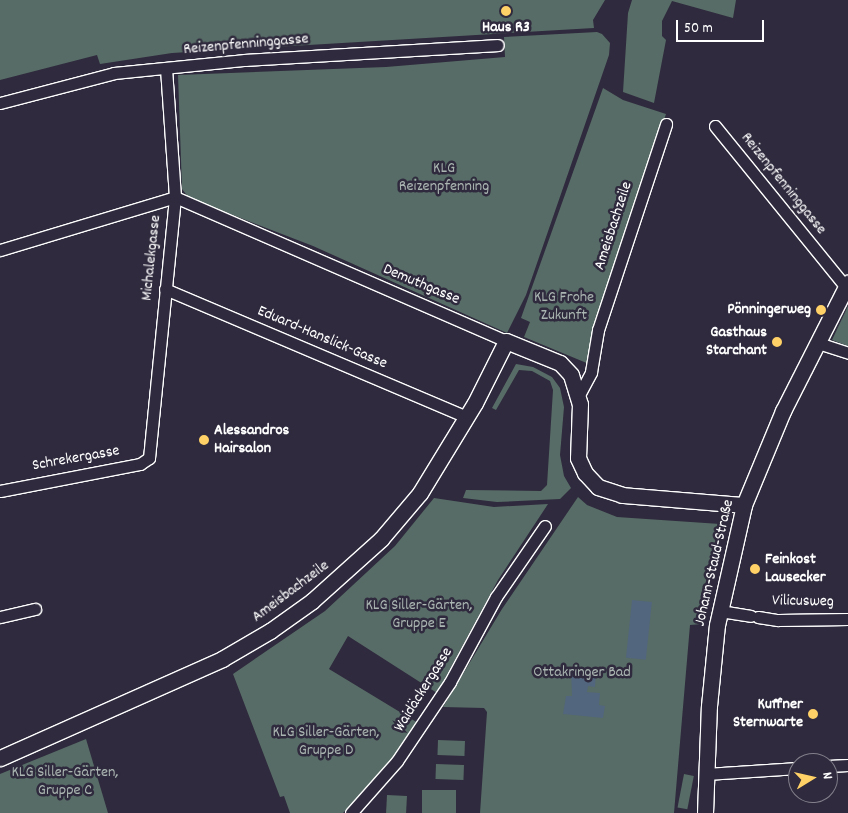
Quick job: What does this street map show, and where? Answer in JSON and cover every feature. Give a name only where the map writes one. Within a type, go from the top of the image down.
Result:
[{"type":"street","name":"Reizenpfenninggasse","points":[[0,102],[114,74],[166,68],[245,60],[498,45]]},
{"type":"street","name":"Michalekgasse","points":[[151,452],[175,197],[166,68]]},
{"type":"street","name":"Ameisbachzeile","points":[[579,395],[591,372],[598,330],[666,124]]},
{"type":"street","name":"Reizenpfenninggasse","points":[[715,126],[847,285]]},
{"type":"street","points":[[0,250],[175,197]]},
{"type":"street","name":"Demuthgasse","points":[[175,197],[560,363],[574,380],[579,395],[578,458],[585,473],[598,487],[622,495],[744,505]]},
{"type":"street","name":"Johann-Staud-Straße","points":[[705,813],[709,706],[720,610],[744,505],[783,411],[847,285]]},
{"type":"street","name":"Eduard-Hanslick-Gasse","points":[[166,289],[467,417]]},
{"type":"street","name":"Ameisbachzeile","points":[[0,758],[222,659],[305,606],[386,533],[420,493],[467,417],[506,341]]},
{"type":"street","points":[[818,342],[848,353]]},
{"type":"street","name":"Schrekergasse","points":[[0,491],[140,464],[151,452]]},
{"type":"street","name":"Waidäckergasse","points":[[351,813],[397,762],[450,682],[496,597],[545,526]]},
{"type":"street","points":[[0,617],[35,609]]},
{"type":"street","name":"Vilicusweg","points":[[720,610],[778,620],[848,618]]},
{"type":"street","points":[[706,774],[788,769]]},
{"type":"green space","points":[[0,0],[605,0],[593,20],[594,28],[172,53],[100,64],[97,55],[0,80]]},
{"type":"green space","points":[[632,0],[736,0],[733,18],[672,1],[662,21],[662,36],[666,40],[654,103],[623,92],[628,13]]},
{"type":"green space","name":"KLG Reizenpfenning","points":[[597,32],[602,34],[610,43],[609,55],[526,295],[507,333],[313,246],[189,198],[182,189],[178,75],[386,67],[505,57],[504,37]]},
{"type":"green space","name":"KLG Frohe Zukunft","points":[[603,88],[623,100],[666,114],[626,232],[589,364],[524,337],[530,322],[521,318]]},
{"type":"green space","points":[[848,306],[848,346],[832,340]]},
{"type":"green space","points":[[516,364],[533,367],[552,377],[560,388],[564,407],[560,455],[564,476],[571,488],[560,499],[497,502],[463,498],[466,490],[541,491],[547,485],[553,390],[550,381],[532,371],[519,370],[496,410],[492,408]]},
{"type":"green space","name":"Ottakringer Bad","points":[[578,497],[587,505],[617,517],[720,524],[722,527],[702,624],[690,625],[674,813],[480,813],[487,712],[484,708],[443,707],[502,609]]},
{"type":"green space","points":[[434,498],[494,507],[548,504],[498,580],[437,693],[348,636],[329,669],[418,723],[393,760],[343,813],[290,813],[284,796],[280,797],[233,674],[325,611],[395,546]]},
{"type":"green space","name":"KLG Siller-Gärten, Gruppe C","points":[[86,739],[108,813],[0,813],[0,774]]},
{"type":"green space","points":[[438,740],[465,741],[464,756],[437,755]]},
{"type":"green space","points":[[436,764],[464,765],[463,780],[435,779]]},
{"type":"green space","points":[[684,774],[694,776],[687,809],[678,807]]},
{"type":"green space","points":[[422,790],[456,790],[456,813],[422,813]]},
{"type":"green space","points":[[387,795],[407,796],[406,813],[386,813]]},
{"type":"water","points":[[632,600],[652,602],[646,660],[626,658]]},
{"type":"water","points":[[571,671],[596,673],[595,687],[588,686],[587,692],[600,693],[599,705],[605,706],[603,718],[563,714],[566,696],[572,696]]},
{"type":"place","name":"Haus R3","points":[[506,11]]},
{"type":"place","name":"Pönningerweg","points":[[821,310]]},
{"type":"place","name":"Gasthaus Starchant","points":[[777,342]]},
{"type":"place","name":"Alessandros Hairsalon","points":[[204,440]]},
{"type":"place","name":"Feinkost Lausecker","points":[[755,569]]},
{"type":"place","name":"Kuffner Sternwarte","points":[[813,714]]},
{"type":"park label","name":"KLG Siller-Gärten, Gruppe E","points":[[419,615]]},
{"type":"park label","name":"KLG Siller-Gärten, Gruppe D","points":[[326,742]]}]
